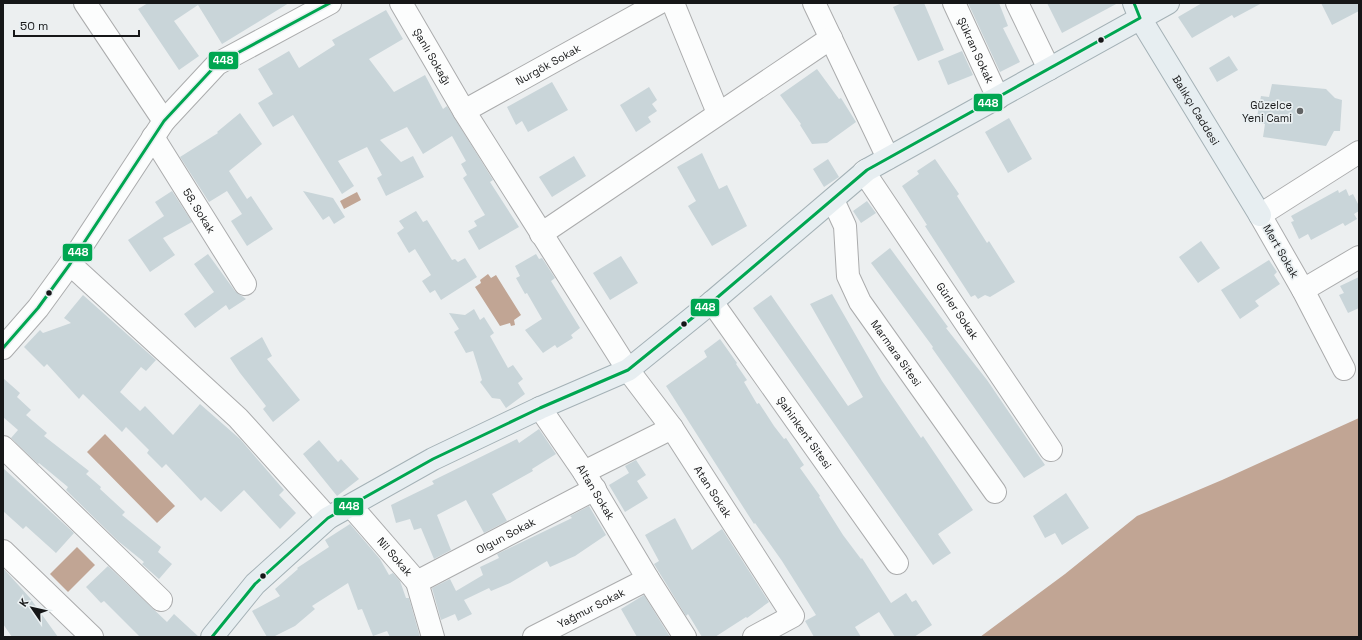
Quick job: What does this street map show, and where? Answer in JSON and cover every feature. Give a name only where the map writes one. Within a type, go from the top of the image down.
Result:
[{"type":"main road","points":[[212,637],[255,584],[328,518],[433,459],[540,408],[628,370],[712,302],[833,200],[865,171],[1049,69],[1137,10],[1168,3]]},
{"type":"main road","name":"Balıkçı Caddesi","points":[[1137,10],[1260,215]]},
{"type":"street","name":"58. Sokak","points":[[85,3],[245,284]]},
{"type":"street","points":[[3,348],[38,308],[70,264],[158,129],[217,64],[330,3]]},
{"type":"street","name":"Şanlı Sokağı","points":[[401,3],[464,111],[541,234]]},
{"type":"street","name":"Nurgök Sokak","points":[[464,111],[659,3]]},
{"type":"street","points":[[673,3],[718,113]]},
{"type":"street","points":[[814,3],[888,158]]},
{"type":"street","name":"Şükran Sokak","points":[[954,3],[998,98]]},
{"type":"street","points":[[1017,3],[1049,69]]},
{"type":"street","points":[[541,234],[831,38]]},
{"type":"street","name":"Mert Sokak","points":[[1344,369],[1303,290],[1260,215],[1359,152]]},
{"type":"street","name":"Gürler Sokak","points":[[865,171],[1051,450]]},
{"type":"street","name":"Marmara Sitesi","points":[[833,200],[845,226],[848,276],[860,302],[995,492]]},
{"type":"street","name":"Atan Sokak","points":[[541,234],[628,370],[672,428],[793,616],[754,637]]},
{"type":"street","points":[[1303,290],[1359,257]]},
{"type":"street","points":[[70,264],[238,418],[328,518]]},
{"type":"street","name":"Şahinkent Sitesi","points":[[712,302],[898,563]]},
{"type":"street","name":"Altan Sokak","points":[[540,408],[590,481],[648,579],[685,637]]},
{"type":"street","name":"Olgun Sokak","points":[[417,582],[590,481],[672,428]]},
{"type":"street","points":[[3,447],[161,600]]},
{"type":"street","name":"Nil Sokak","points":[[351,506],[417,582],[434,637]]},
{"type":"street","points":[[3,551],[92,637]]},
{"type":"street","name":"Yağmur Sokak","points":[[534,637],[648,579]]},
{"type":"shaded area","points":[[357,192],[361,200],[344,209],[340,201]]},
{"type":"shaded area","points":[[488,274],[491,278],[496,275],[521,315],[514,320],[515,325],[511,326],[510,323],[500,326],[475,287],[481,283],[480,280]]},
{"type":"shaded area","points":[[1359,418],[1359,637],[980,637],[1065,574],[1137,516],[1222,480]]},
{"type":"shaded area","points":[[105,434],[175,506],[157,523],[87,452]]},
{"type":"shaded area","points":[[77,547],[95,565],[68,592],[50,574]]},
{"type":"building","points":[[148,3],[289,3],[222,44],[198,5],[174,21],[199,56],[179,70],[138,9]]},
{"type":"building","points":[[902,3],[924,3],[944,50],[918,61],[893,7]]},
{"type":"building","points":[[968,3],[999,3],[1008,26],[1003,28],[1020,62],[1000,72]]},
{"type":"building","points":[[1047,3],[1118,3],[1062,33]]},
{"type":"building","points":[[1202,3],[1262,3],[1234,18],[1232,15],[1192,38],[1178,17]]},
{"type":"building","points":[[1321,3],[1359,3],[1359,11],[1332,25]]},
{"type":"building","points":[[386,10],[403,39],[369,59],[394,92],[425,75],[443,109],[447,106],[493,180],[490,182],[519,227],[479,250],[468,231],[477,226],[474,221],[485,215],[463,178],[467,175],[461,164],[466,161],[452,136],[423,154],[407,127],[380,140],[401,162],[413,156],[424,177],[386,196],[377,178],[382,175],[367,147],[338,161],[354,186],[342,194],[293,115],[273,127],[258,103],[273,94],[258,69],[289,51],[299,68],[335,45],[332,40]]},
{"type":"building","points":[[962,51],[973,75],[948,85],[938,61]]},
{"type":"building","points":[[1229,56],[1238,70],[1217,82],[1209,68]]},
{"type":"building","points":[[817,69],[839,99],[841,98],[856,122],[827,143],[812,144],[800,125],[801,124],[780,95]]},
{"type":"building","points":[[552,82],[568,110],[528,132],[522,121],[516,125],[507,107]]},
{"type":"building","name":"Güzelce Yeni Cami","points":[[1272,84],[1326,89],[1335,98],[1342,100],[1340,131],[1334,131],[1326,146],[1263,137],[1265,124],[1256,122],[1261,96],[1269,97]]},
{"type":"building","points":[[649,87],[657,100],[652,104],[657,111],[648,117],[651,122],[636,132],[620,105]]},
{"type":"building","points":[[240,113],[262,144],[229,171],[247,199],[251,196],[273,229],[247,246],[231,221],[242,214],[227,191],[209,202],[180,157],[218,133],[217,132]]},
{"type":"building","points":[[1009,118],[1032,159],[1008,173],[985,132]]},
{"type":"building","points":[[702,153],[719,189],[727,185],[747,226],[712,246],[688,206],[696,201],[677,167]]},
{"type":"building","points":[[574,156],[586,176],[552,197],[539,177]]},
{"type":"building","points":[[828,159],[839,177],[824,187],[813,169]]},
{"type":"building","points":[[935,159],[959,194],[957,196],[987,243],[989,241],[1015,282],[990,297],[985,295],[978,299],[975,295],[971,297],[925,226],[927,225],[902,186],[919,174],[917,171]]},
{"type":"building","points":[[1346,189],[1349,196],[1353,194],[1359,206],[1359,211],[1354,214],[1357,219],[1345,226],[1343,223],[1311,240],[1308,234],[1299,239],[1291,222],[1294,221],[1291,216],[1338,190],[1339,193]]},
{"type":"building","points":[[172,191],[192,222],[163,238],[175,255],[150,272],[128,240],[164,216],[155,202]]},
{"type":"building","points":[[303,191],[333,198],[345,217],[334,224],[329,216],[323,220]]},
{"type":"building","points":[[867,201],[876,213],[861,223],[853,211]]},
{"type":"building","points":[[416,211],[423,222],[427,220],[452,260],[455,259],[458,262],[465,258],[477,277],[441,300],[435,290],[430,293],[422,281],[431,275],[415,249],[409,253],[397,233],[404,228],[399,221]]},
{"type":"building","points":[[1201,241],[1220,268],[1198,283],[1179,257]]},
{"type":"building","points":[[890,248],[948,327],[946,328],[987,380],[1045,465],[1024,478],[932,348],[933,347],[871,263]]},
{"type":"building","points":[[208,254],[235,291],[246,299],[229,310],[226,305],[195,328],[184,314],[214,292],[194,264]]},
{"type":"building","points":[[536,254],[539,259],[542,258],[555,278],[551,281],[580,328],[571,335],[573,338],[557,348],[555,345],[543,353],[525,330],[542,319],[527,293],[525,294],[516,278],[520,276],[515,266]]},
{"type":"building","points":[[621,256],[638,283],[610,300],[593,273]]},
{"type":"building","points":[[1269,260],[1277,272],[1274,275],[1280,284],[1255,301],[1259,306],[1240,319],[1221,290]]},
{"type":"building","points":[[1359,277],[1359,308],[1348,313],[1339,295],[1344,293],[1340,286]]},
{"type":"building","points":[[832,294],[882,381],[921,438],[923,436],[973,510],[938,534],[951,553],[933,565],[753,308],[771,295],[848,406],[863,397],[810,304]]},
{"type":"building","points":[[83,295],[156,360],[146,371],[141,367],[120,392],[140,411],[145,406],[173,435],[200,404],[240,439],[284,490],[279,495],[296,513],[280,529],[244,490],[221,512],[205,497],[201,501],[166,464],[162,468],[147,453],[149,450],[126,427],[122,432],[83,394],[79,399],[47,364],[44,367],[24,347],[40,330],[43,333],[71,323],[64,318]]},
{"type":"building","points":[[474,309],[480,320],[484,317],[494,333],[490,336],[508,368],[513,365],[523,379],[518,383],[525,394],[506,408],[500,399],[492,398],[480,382],[482,380],[473,351],[466,353],[454,332],[459,329],[449,313],[465,315]]},
{"type":"building","points":[[262,337],[272,356],[267,359],[300,400],[273,422],[263,409],[266,406],[230,358]]},
{"type":"building","points":[[720,339],[747,380],[744,382],[757,404],[759,403],[784,439],[786,438],[804,465],[800,468],[820,496],[819,497],[843,535],[861,559],[862,558],[891,603],[906,593],[912,602],[916,600],[932,625],[914,637],[895,637],[879,612],[855,627],[861,637],[814,637],[805,621],[816,615],[782,561],[755,523],[754,524],[666,386],[707,357],[704,351]]},
{"type":"building","points":[[3,378],[20,393],[17,397],[31,410],[26,415],[47,433],[44,436],[89,471],[86,474],[125,512],[122,515],[161,547],[158,552],[172,564],[159,579],[142,564],[144,562],[118,541],[66,490],[68,487],[39,463],[38,464],[11,438],[18,430],[3,417]]},
{"type":"building","points":[[539,429],[556,454],[532,469],[533,471],[492,494],[507,521],[484,533],[466,500],[437,515],[451,550],[434,559],[421,528],[414,530],[410,519],[396,523],[391,505],[434,484],[432,481],[517,439],[519,443]]},
{"type":"building","points":[[319,440],[338,462],[341,459],[359,479],[337,496],[303,454]]},
{"type":"building","points":[[636,460],[646,475],[637,481],[648,498],[625,512],[609,485],[629,473],[625,466]]},
{"type":"building","points":[[3,468],[74,533],[56,553],[26,526],[23,529],[3,511]]},
{"type":"building","points":[[1066,493],[1089,528],[1062,545],[1055,533],[1045,538],[1033,516]]},
{"type":"building","points":[[589,506],[606,535],[575,556],[550,567],[547,561],[510,583],[491,591],[489,588],[464,600],[472,614],[458,621],[455,614],[441,620],[432,588],[450,579],[456,591],[483,575],[480,567],[499,558],[497,554],[572,518],[570,516]]},
{"type":"building","points":[[675,518],[692,550],[722,529],[769,602],[747,618],[746,617],[715,637],[702,637],[688,614],[686,616],[654,564],[659,561],[645,535]]},
{"type":"building","points":[[350,524],[380,559],[389,575],[393,573],[400,581],[406,598],[409,598],[420,637],[390,637],[387,631],[373,636],[362,609],[358,610],[348,583],[312,606],[315,609],[295,626],[273,637],[267,637],[252,611],[280,596],[275,589],[298,569],[297,568],[329,547],[325,540]]},
{"type":"building","points":[[108,566],[167,622],[174,614],[199,637],[140,637],[104,601],[101,603],[86,587]]},
{"type":"building","points":[[3,568],[30,598],[58,637],[12,637],[3,624]]},
{"type":"building","points":[[644,595],[670,637],[637,637],[621,609]]},
{"type":"transit line","name":"448","points":[[3,348],[38,308],[70,264],[164,121],[217,64],[330,3]]},
{"type":"transit line","name":"448","points":[[212,637],[255,584],[328,518],[433,459],[540,408],[628,370],[712,302],[867,170],[1140,18],[1134,3]]},
{"type":"place","name":"Güzelce Yeni Cami","points":[[1300,111]]}]
